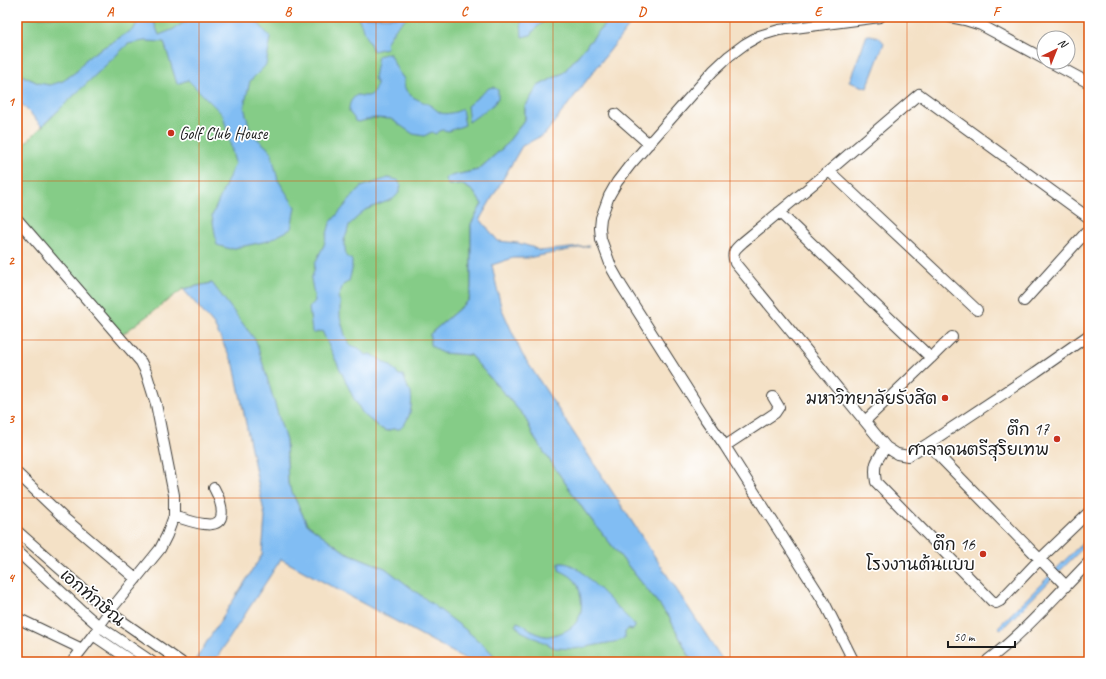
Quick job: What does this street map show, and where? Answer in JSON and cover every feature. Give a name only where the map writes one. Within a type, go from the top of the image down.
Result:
[{"type":"street","points":[[854,662],[824,602],[621,285],[612,268],[601,239],[600,228],[601,218],[609,196],[617,182],[630,165],[713,71],[729,56],[759,36],[779,30],[880,17]]},
{"type":"street","points":[[950,17],[981,25],[1036,55]]},
{"type":"street","points":[[1065,70],[1089,83]]},
{"type":"street","points":[[1089,218],[919,94],[737,247],[733,257],[735,263],[886,447],[897,454],[908,456],[929,443],[1089,335]]},
{"type":"street","points":[[615,114],[649,144]]},
{"type":"street","points":[[829,171],[977,310]]},
{"type":"street","points":[[779,212],[932,358]]},
{"type":"street","points":[[17,219],[133,352],[146,372],[156,404],[174,495],[174,516],[160,549],[109,612],[72,662]]},
{"type":"street","points":[[1024,301],[1089,229]]},
{"type":"street","points":[[865,421],[932,358],[952,337]]},
{"type":"street","points":[[725,446],[775,413],[779,407],[773,397]]},
{"type":"street","points":[[929,443],[938,455],[1064,583]]},
{"type":"street","points":[[886,447],[877,459],[874,470],[876,482],[996,603],[1000,601],[1040,559],[1089,512]]},
{"type":"street","points":[[17,473],[64,518],[136,579]]},
{"type":"street","points":[[174,516],[205,524],[213,524],[218,522],[221,518],[222,512],[218,496],[214,488]]},
{"type":"street","points":[[17,530],[109,612],[182,662]]},
{"type":"street","name":"เอกทักษิณ","points":[[17,551],[83,612],[97,630],[152,662]]},
{"type":"street","points":[[988,660],[1018,635],[1064,583],[1089,562]]},
{"type":"street","points":[[17,618],[82,649]]},
{"type":"street","points":[[97,630],[133,662]]},
{"type":"green space","points":[[17,17],[611,17],[563,73],[538,86],[525,107],[525,120],[504,147],[478,170],[446,177],[448,185],[461,184],[473,191],[482,204],[471,224],[471,288],[469,300],[430,334],[442,353],[470,355],[525,417],[535,439],[586,513],[669,617],[692,662],[499,662],[490,651],[385,568],[345,552],[307,524],[288,484],[286,441],[212,283],[183,289],[119,337],[17,219],[17,151],[62,107],[38,83],[17,73]]},
{"type":"water","points":[[140,17],[157,17],[154,22],[159,35],[172,30],[193,17],[253,17],[271,38],[266,65],[250,81],[244,107],[251,133],[271,151],[278,180],[295,207],[291,229],[268,241],[230,249],[217,245],[212,216],[235,163],[223,115],[188,80],[177,84],[164,42],[144,41],[128,44],[42,126],[17,99],[17,73],[38,83],[50,85],[63,81],[77,71],[85,60],[94,53],[134,29]]},
{"type":"water","points":[[358,17],[407,17],[395,29],[386,43],[387,48],[373,51]]},
{"type":"water","points":[[521,17],[551,17],[540,25],[531,35],[522,37]]},
{"type":"water","points":[[611,17],[636,17],[545,134],[522,146],[480,219],[498,241],[518,243],[540,251],[589,246],[528,258],[513,258],[492,265],[501,307],[522,354],[724,662],[692,661],[669,617],[586,513],[535,439],[525,417],[470,355],[442,353],[430,345],[430,334],[469,300],[471,288],[471,224],[482,204],[473,191],[461,184],[448,185],[445,179],[446,177],[478,170],[504,147],[525,120],[525,107],[538,86],[563,73]]},
{"type":"water","points":[[867,35],[877,37],[884,43],[867,88],[849,82]]},
{"type":"water","points":[[389,53],[404,79],[405,89],[411,96],[430,105],[441,113],[452,113],[462,109],[465,125],[449,131],[442,130],[435,134],[432,132],[424,136],[413,134],[391,119],[375,118],[358,122],[355,121],[349,112],[350,102],[357,95],[368,96],[372,94],[377,84],[374,78],[378,56]]},
{"type":"water","points":[[493,87],[498,90],[498,98],[494,104],[469,122],[467,106],[489,88]]},
{"type":"water","points":[[388,178],[398,180],[401,186],[398,194],[393,199],[365,210],[349,225],[344,240],[346,256],[352,260],[352,270],[349,281],[343,285],[338,298],[340,301],[340,317],[345,335],[350,345],[359,348],[365,355],[371,354],[392,367],[399,375],[403,375],[410,391],[412,398],[411,408],[406,421],[400,429],[392,429],[387,431],[380,428],[363,414],[353,397],[322,331],[314,334],[312,332],[309,308],[315,301],[311,279],[315,263],[324,245],[330,223],[361,187]]},
{"type":"water","points":[[212,283],[256,341],[286,441],[288,484],[307,524],[345,552],[385,568],[466,630],[490,651],[499,662],[471,662],[281,559],[214,662],[194,662],[262,555],[265,517],[234,365],[214,325],[183,289]]},
{"type":"water","points":[[1089,536],[1089,542],[1001,630],[998,627]]},
{"type":"water","points":[[559,563],[568,564],[582,572],[635,625],[633,630],[628,629],[625,632],[625,638],[619,641],[575,649],[555,648],[521,631],[516,625],[517,622],[537,634],[549,636],[564,632],[578,620],[581,608],[579,590],[576,582],[572,578],[559,570]]},
{"type":"place","name":"Golf Club House","points":[[171,133]]},
{"type":"place","name":"มหาวิทยาลัยรังสิต","points":[[945,398]]},
{"type":"place","name":"ตึก 17 ศาลาดนตรีสุริยเทพ","points":[[1057,439]]},
{"type":"place","name":"ตึก 16 โรงงานต้นแบบ","points":[[983,554]]}]
